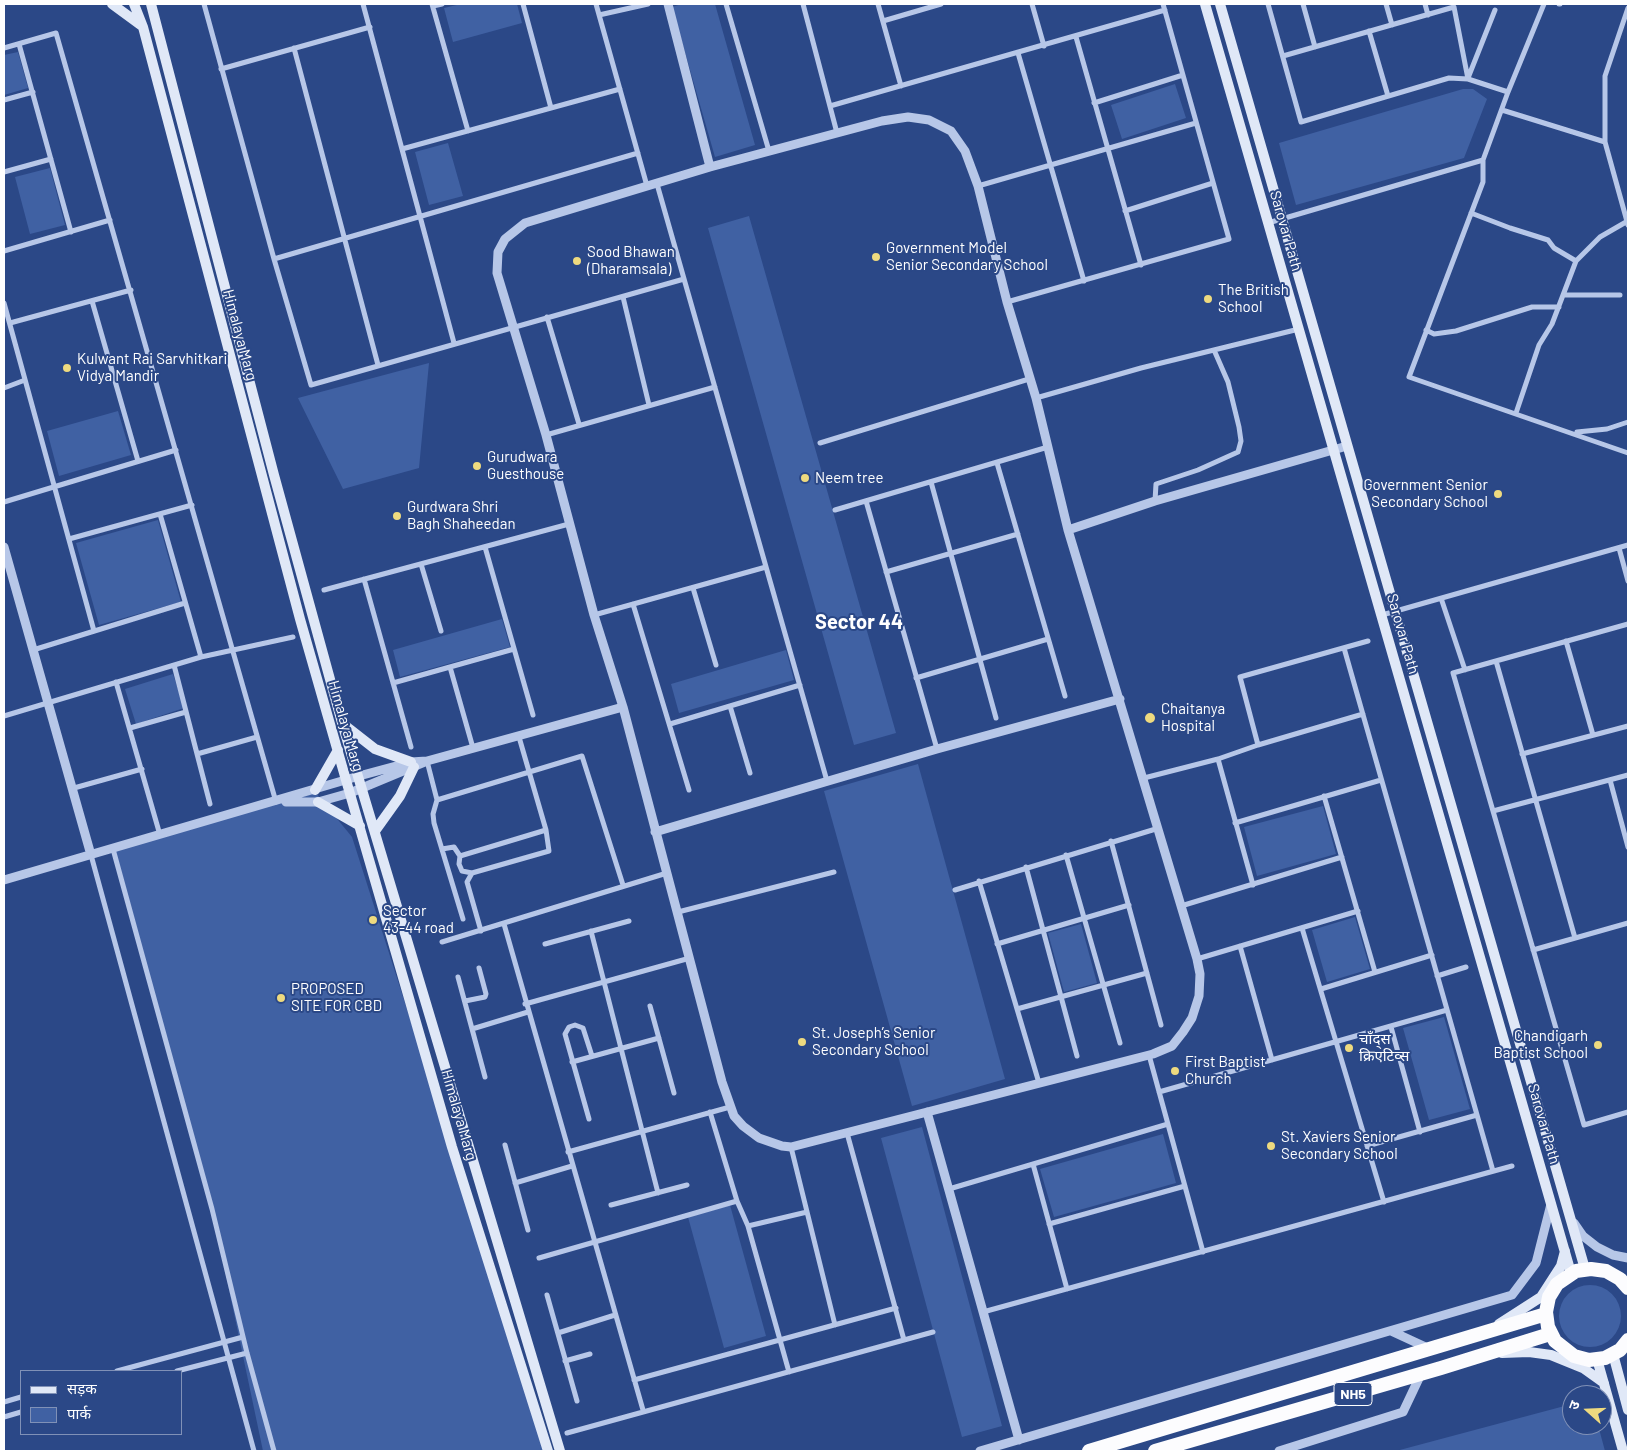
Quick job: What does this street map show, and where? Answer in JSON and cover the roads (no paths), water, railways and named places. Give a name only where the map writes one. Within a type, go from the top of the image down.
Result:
[{"type":"highway","points":[[1628,1288],[1613,1274],[1598,1269],[1586,1269],[1563,1279],[1553,1290],[1546,1314],[1550,1334],[1566,1352],[1581,1359],[1597,1359],[1613,1354],[1628,1340]]},
{"type":"highway","name":"NH5","points":[[1089,1451],[1546,1314]]},
{"type":"highway","name":"NH5","points":[[1155,1451],[1421,1374],[1550,1334]]},
{"type":"main road","points":[[112,4],[143,27]]},
{"type":"main road","name":"Himalaya Marg","points":[[134,4],[143,27],[300,618],[346,780],[452,1147],[548,1451]]},
{"type":"main road","name":"Himalaya Marg","points":[[152,4],[274,475],[342,723],[560,1451]]},
{"type":"main road","name":"Sarovar Path","points":[[1205,4],[1572,1274]]},
{"type":"main road","name":"Sarovar Path","points":[[1220,4],[1586,1269]]},
{"type":"main road","points":[[342,723],[375,749],[413,764],[400,796],[375,831]]},
{"type":"main road","points":[[315,790],[338,750]]},
{"type":"main road","points":[[318,802],[360,826]]},
{"type":"main road","points":[[1482,1333],[1524,1310],[1541,1297],[1561,1266],[1565,1250]]},
{"type":"main road","points":[[1488,1353],[1529,1352],[1551,1355],[1584,1368],[1604,1383]]},
{"type":"main road","points":[[1613,1354],[1628,1410]]},
{"type":"main road","points":[[1597,1359],[1623,1451]]},
{"type":"street","points":[[204,4],[274,260],[311,385],[684,279]]},
{"type":"street","points":[[363,4],[454,343]]},
{"type":"street","points":[[442,4],[433,5],[468,131]]},
{"type":"street","points":[[523,4],[551,108]]},
{"type":"street","points":[[596,4],[647,186]]},
{"type":"street","points":[[599,15],[648,4]]},
{"type":"street","points":[[668,4],[710,167]]},
{"type":"street","points":[[726,4],[769,152]]},
{"type":"street","points":[[803,4],[837,133]]},
{"type":"street","points":[[878,4],[901,86]]},
{"type":"street","points":[[883,21],[941,4]]},
{"type":"street","points":[[1032,4],[1044,46]]},
{"type":"street","points":[[1007,302],[1229,239],[1163,4]]},
{"type":"street","points":[[1268,4],[1301,122],[1449,78],[1468,79],[1508,92]]},
{"type":"street","points":[[1303,4],[1315,47]]},
{"type":"street","points":[[1386,4],[1392,25]]},
{"type":"street","points":[[1425,4],[1428,15]]},
{"type":"street","points":[[1544,4],[1508,92],[1484,160],[1483,182],[1409,377],[1574,432],[1628,453]]},
{"type":"street","points":[[1283,56],[1451,8],[1456,9],[1468,79]]},
{"type":"street","points":[[1516,413],[1539,345],[1559,307],[1576,261],[1600,237],[1627,224],[1605,142],[1605,76],[1628,8]]},
{"type":"street","points":[[830,106],[1018,54],[1165,10]]},
{"type":"street","points":[[1468,79],[1495,10]]},
{"type":"street","points":[[221,69],[370,27]]},
{"type":"street","points":[[1370,31],[1388,96]]},
{"type":"street","points":[[4,48],[56,33],[276,802]]},
{"type":"street","points":[[1076,37],[1141,265]]},
{"type":"street","points":[[19,44],[71,232]]},
{"type":"street","points":[[294,48],[378,365]]},
{"type":"street","points":[[1018,54],[1084,281]]},
{"type":"street","points":[[1094,103],[1183,75]]},
{"type":"street","points":[[402,149],[620,89]]},
{"type":"street","points":[[4,100],[32,92]]},
{"type":"street","points":[[1502,110],[1605,142]]},
{"type":"street","points":[[908,117],[929,120],[951,132],[965,151],[978,186],[1007,302],[1036,398],[1068,530],[1197,958],[1200,974],[1199,996],[1192,1018],[1172,1046],[1149,1055],[791,1147],[759,1138],[743,1126],[734,1116],[654,832],[623,707],[594,615],[546,435],[497,272],[498,252],[505,239],[525,223],[710,167],[837,133],[908,117]]},
{"type":"street","points":[[978,186],[1108,150],[1196,123]]},
{"type":"street","points":[[274,260],[638,153]]},
{"type":"street","points":[[4,172],[51,159]]},
{"type":"street","points":[[1268,223],[1484,160]]},
{"type":"street","points":[[1125,211],[1213,183]]},
{"type":"street","points":[[657,184],[827,781]]},
{"type":"street","points":[[1471,213],[1548,240],[1554,248],[1576,261]]},
{"type":"street","points":[[4,251],[110,220]]},
{"type":"street","points":[[10,324],[130,290]]},
{"type":"street","points":[[1564,295],[1620,295]]},
{"type":"street","points":[[623,297],[649,405]]},
{"type":"street","points":[[92,301],[138,461]]},
{"type":"street","points":[[4,303],[94,630]]},
{"type":"street","points":[[1426,330],[1434,334],[1456,331],[1532,307],[1559,307]]},
{"type":"street","points":[[547,317],[579,424]]},
{"type":"street","points":[[1036,398],[1299,329]]},
{"type":"street","points":[[1156,501],[1156,484],[1198,470],[1238,452],[1242,441],[1239,427],[1228,382],[1214,350]]},
{"type":"street","points":[[820,443],[1029,379]]},
{"type":"street","points":[[4,388],[25,380]]},
{"type":"street","points":[[546,435],[579,424],[714,387]]},
{"type":"street","points":[[1574,432],[1607,429],[1628,422]]},
{"type":"street","points":[[1068,530],[1156,501],[1347,446]]},
{"type":"street","points":[[835,510],[1048,448]]},
{"type":"street","points":[[4,502],[176,450]]},
{"type":"street","points":[[997,463],[1065,696]]},
{"type":"street","points":[[931,482],[996,718]]},
{"type":"street","points":[[866,501],[937,749]]},
{"type":"street","points":[[69,539],[192,505]]},
{"type":"street","points":[[160,514],[201,657]]},
{"type":"street","points":[[324,590],[569,524]]},
{"type":"street","points":[[886,572],[1018,534]]},
{"type":"street","points":[[1382,615],[1628,545]]},
{"type":"street","points":[[4,547],[74,788],[254,1451]]},
{"type":"street","points":[[485,547],[533,715]]},
{"type":"street","points":[[1619,548],[1628,581]]},
{"type":"street","points":[[421,564],[441,631]]},
{"type":"street","points":[[594,615],[766,567]]},
{"type":"street","points":[[364,580],[411,747]]},
{"type":"street","points":[[693,588],[716,665]]},
{"type":"street","points":[[1441,598],[1465,670]]},
{"type":"street","points":[[33,650],[185,603]]},
{"type":"street","points":[[634,604],[689,790]]},
{"type":"street","points":[[1628,624],[1453,673],[1584,1125],[1628,1112]]},
{"type":"street","points":[[4,716],[201,657],[293,637]]},
{"type":"street","points":[[916,678],[1048,639]]},
{"type":"street","points":[[1258,745],[1240,677],[1368,641]]},
{"type":"street","points":[[1566,641],[1593,735]]},
{"type":"street","points":[[1344,648],[1493,1171]]},
{"type":"street","points":[[393,683],[514,649]]},
{"type":"street","points":[[1496,661],[1575,938]]},
{"type":"street","points":[[174,665],[210,804]]},
{"type":"street","points":[[450,667],[473,748]]},
{"type":"street","points":[[116,682],[160,835]]},
{"type":"street","points":[[670,724],[800,685]]},
{"type":"street","points":[[654,832],[937,749],[1120,699]]},
{"type":"street","points":[[730,706],[750,773]]},
{"type":"street","points":[[4,880],[276,802],[359,776],[427,761],[519,737],[623,707]]},
{"type":"street","points":[[130,728],[186,712]]},
{"type":"street","points":[[1144,778],[1218,759],[1258,745],[1363,714]]},
{"type":"street","points":[[1522,754],[1628,726]]},
{"type":"street","points":[[197,754],[257,737]]},
{"type":"street","points":[[442,849],[454,847],[460,856],[459,864],[462,871],[472,873],[549,851],[546,830],[531,772],[519,737]]},
{"type":"street","points":[[437,800],[582,756],[623,885]]},
{"type":"street","points":[[1218,759],[1253,885]]},
{"type":"street","points":[[427,761],[437,800],[433,814],[463,919]]},
{"type":"street","points":[[276,802],[318,802],[350,793],[413,764]]},
{"type":"street","points":[[74,788],[142,768]]},
{"type":"street","points":[[1493,811],[1628,775]]},
{"type":"street","points":[[1235,823],[1381,780]]},
{"type":"street","points":[[1610,780],[1628,847]]},
{"type":"street","points":[[1324,796],[1375,972]]},
{"type":"street","points":[[955,890],[1066,854],[1159,828]]},
{"type":"street","points":[[460,856],[546,830]]},
{"type":"street","points":[[1111,841],[1161,1025]]},
{"type":"street","points":[[113,849],[212,1209],[247,1354],[274,1451]]},
{"type":"street","points":[[1066,854],[1120,1043]]},
{"type":"street","points":[[1182,906],[1342,857]]},
{"type":"street","points":[[1026,867],[1077,1056]]},
{"type":"street","points":[[678,912],[834,872]]},
{"type":"street","points":[[472,873],[467,882],[482,931]]},
{"type":"street","points":[[442,942],[667,873]]},
{"type":"street","points":[[979,881],[1039,1083]]},
{"type":"street","points":[[997,944],[1129,905]]},
{"type":"street","points":[[1197,958],[1358,911]]},
{"type":"street","points":[[545,944],[629,921]]},
{"type":"street","points":[[1533,950],[1628,923]]},
{"type":"street","points":[[504,924],[525,1004],[643,1410]]},
{"type":"street","points":[[1302,928],[1384,1202]]},
{"type":"street","points":[[590,931],[658,1193]]},
{"type":"street","points":[[1240,946],[1272,1060]]},
{"type":"street","points":[[1321,989],[1432,955]]},
{"type":"street","points":[[525,1004],[690,958]]},
{"type":"street","points":[[1438,976],[1466,967]]},
{"type":"street","points":[[465,1001],[484,997],[486,994],[479,968]]},
{"type":"street","points":[[1016,1009],[1147,974]]},
{"type":"street","points":[[458,976],[485,1077]]},
{"type":"street","points":[[650,1006],[674,1093]]},
{"type":"street","points":[[1159,1092],[1447,1010]]},
{"type":"street","points":[[472,1029],[528,1012]]},
{"type":"street","points":[[589,1119],[565,1034],[569,1027],[575,1025],[583,1028],[592,1056]]},
{"type":"street","points":[[1391,1026],[1420,1132]]},
{"type":"street","points":[[572,1062],[659,1038]]},
{"type":"street","points":[[1149,1055],[1204,1252]]},
{"type":"street","points":[[568,1152],[730,1106]]},
{"type":"street","points":[[710,1112],[737,1200],[748,1226],[789,1372]]},
{"type":"street","points":[[927,1112],[1019,1440]]},
{"type":"street","points":[[1367,1146],[1477,1115]]},
{"type":"street","points":[[949,1189],[1168,1124]]},
{"type":"street","points":[[847,1133],[904,1340]]},
{"type":"street","points":[[505,1145],[528,1230]]},
{"type":"street","points":[[791,1147],[835,1325]]},
{"type":"street","points":[[1033,1164],[1067,1289]]},
{"type":"street","points":[[515,1184],[572,1166]]},
{"type":"street","points":[[983,1312],[1512,1166]]},
{"type":"street","points":[[611,1205],[687,1185]]},
{"type":"street","points":[[1049,1224],[1185,1186]]},
{"type":"street","points":[[539,1258],[737,1200]]},
{"type":"street","points":[[980,1451],[1512,1295],[1536,1263],[1551,1203]]},
{"type":"street","points":[[748,1226],[807,1212]]},
{"type":"street","points":[[1569,1214],[1578,1229],[1590,1242],[1613,1255],[1628,1258]]},
{"type":"street","points":[[547,1295],[576,1401]]},
{"type":"street","points":[[634,1380],[896,1308]]},
{"type":"street","points":[[558,1333],[615,1315]]},
{"type":"street","points":[[1391,1331],[1430,1349]]},
{"type":"street","points":[[567,1432],[933,1332]]},
{"type":"street","points":[[121,1370],[243,1337]]},
{"type":"street","points":[[181,1370],[247,1354]]},
{"type":"street","points":[[565,1360],[590,1354]]},
{"type":"street","points":[[1279,1451],[1403,1412],[1421,1374]]},
{"type":"street","points":[[4,1402],[20,1397]]},
{"type":"street","points":[[4,1417],[20,1412]]},
{"type":"place","name":"Government Model Senior Secondary School","points":[[876,257]]},
{"type":"place","name":"Sood Bhawan (Dharamsala)","points":[[577,261]]},
{"type":"place","name":"The British School","points":[[1208,299]]},
{"type":"place","name":"Kulwant Rai Sarvhitkari Vidya Mandir","points":[[67,368]]},
{"type":"place","name":"Gurudwara Guesthouse","points":[[477,466]]},
{"type":"place","name":"Neem tree","points":[[805,478]]},
{"type":"place","name":"Government Senior Secondary School","points":[[1498,494]]},
{"type":"place","name":"Gurdwara Shri Bagh Shaheedan","points":[[397,516]]},
{"type":"place","name":"Chaitanya Hospital","points":[[1150,718]]},
{"type":"place","name":"Sector 43-44 road","points":[[373,920]]},
{"type":"place","name":"PROPOSED SITE FOR CBD","points":[[281,998]]},
{"type":"place","name":"St. Joseph’s Senior Secondary School","points":[[802,1042]]},
{"type":"place","name":"Chandigarh Baptist School","points":[[1598,1045]]},
{"type":"place","name":"चाँद्स क्रिएटिव्स","points":[[1349,1048]]},
{"type":"place","name":"First Baptist Church","points":[[1175,1071]]},
{"type":"place","name":"St. Xaviers Senior Secondary School","points":[[1271,1146]]},
{"type":"district","name":"Sector 44","points":[[859,622]]}]
